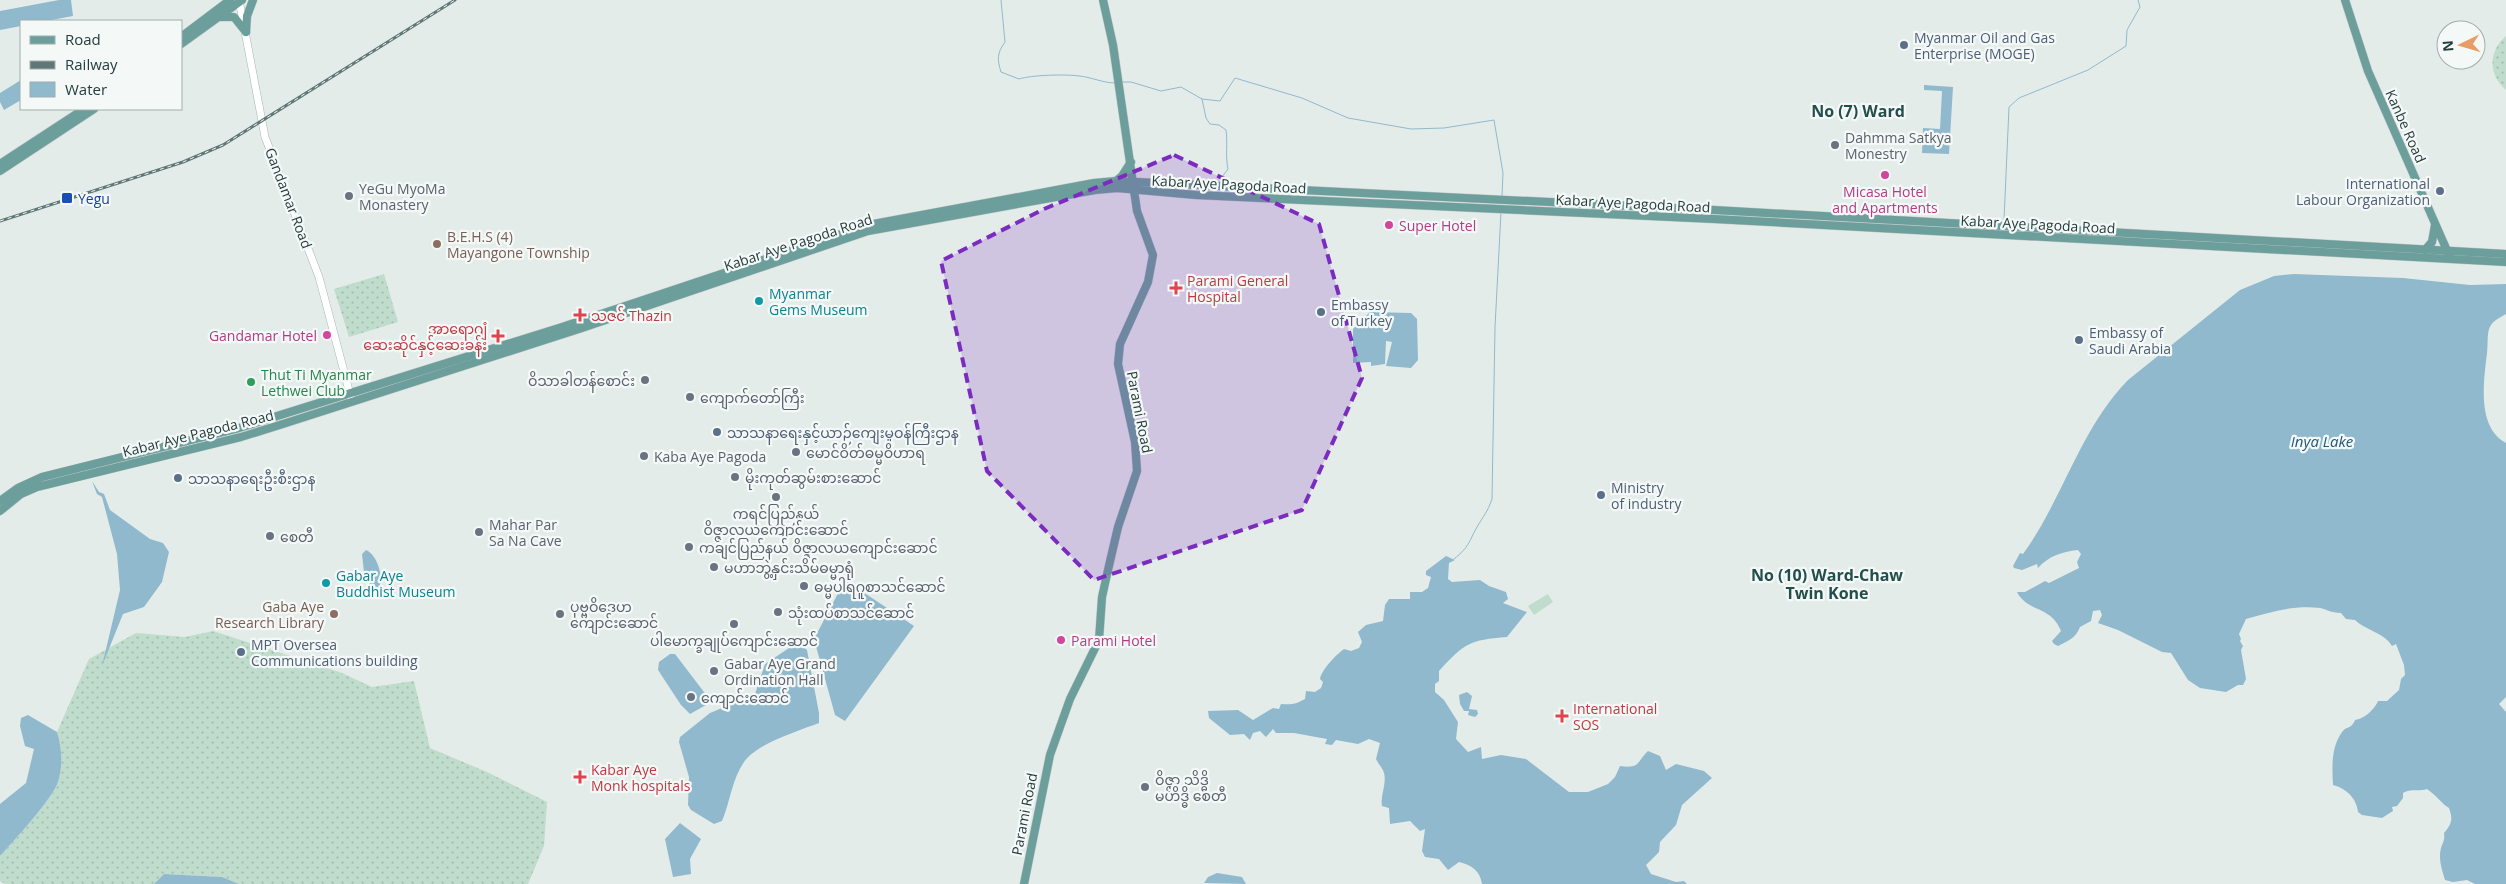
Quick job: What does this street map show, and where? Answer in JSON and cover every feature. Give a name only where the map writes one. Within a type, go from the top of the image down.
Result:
[{"type":"main road","points":[[217,14],[224,0]]},
{"type":"main road","points":[[182,43],[217,14],[230,0]]},
{"type":"main road","points":[[246,32],[247,16],[253,0]]},
{"type":"main road","name":"Parami Road","points":[[1024,884],[1050,755],[1070,699],[1099,640],[1102,597],[1118,527],[1136,471],[1135,442],[1118,364],[1120,344],[1140,304],[1152,269],[1152,255],[1134,190],[1113,45],[1103,0]]},
{"type":"main road","name":"Kanbe Road","points":[[2345,0],[2368,71],[2449,255]]},
{"type":"main road","points":[[182,36],[240,1]]},
{"type":"main road","name":"Gandamar Road","points":[[240,1],[265,137],[319,277],[351,397]]},
{"type":"main road","points":[[217,14],[234,17],[246,32]]},
{"type":"main road","points":[[0,164],[82,110]]},
{"type":"main road","points":[[0,171],[92,110]]},
{"type":"main road","points":[[1131,162],[1139,178],[1152,183]]},
{"type":"main road","points":[[1131,162],[1116,184],[1130,196],[1138,210]]},
{"type":"main road","name":"Kabar Aye Pagoda Road","points":[[0,501],[18,488],[42,477],[206,438],[351,397],[459,363],[878,223],[1039,197],[1094,183],[1116,184],[1133,182],[1523,201],[2345,248],[2449,255],[2506,262]]},
{"type":"main road","name":"Kabar Aye Pagoda Road","points":[[1116,184],[1134,190],[1196,195],[2120,236]]},
{"type":"main road","points":[[1196,186],[1196,195]]},
{"type":"main road","points":[[1138,210],[1140,201],[1150,192]]},
{"type":"main road","points":[[1522,210],[1523,201]]},
{"type":"main road","points":[[2425,250],[2432,242],[2436,224]]},
{"type":"main road","name":"Kabar Aye Pagoda Road","points":[[2345,248],[2425,250],[2449,255],[2506,254]]},
{"type":"main road","name":"Kabar Aye Pagoda Road","points":[[0,512],[21,494],[37,487],[241,437],[351,397]]},
{"type":"highlighted area","points":[[1174,155],[1319,224],[1362,378],[1302,510],[1094,580],[987,471],[941,261],[1044,209]]},
{"type":"green space","points":[[2506,36],[2506,90],[2496,77],[2492,63],[2496,49]]},
{"type":"green space","points":[[384,274],[398,322],[349,337],[334,289]]},
{"type":"green space","points":[[1548,594],[1553,602],[1534,615],[1528,606]]},
{"type":"green space","points":[[213,631],[342,673],[372,687],[414,681],[430,748],[487,772],[547,802],[544,846],[528,884],[239,884],[222,877],[164,874],[154,884],[5,884],[0,881],[0,856],[41,809],[58,782],[61,770],[61,757],[57,732],[89,659],[136,633],[185,637]]},
{"type":"water","points":[[59,0],[71,0],[73,16],[51,20],[20,20],[20,26],[0,30],[0,11]]},
{"type":"water","points":[[20,81],[20,101],[4,110],[0,102],[0,93]]},
{"type":"water","points":[[1924,85],[1953,87],[1949,154],[1922,153],[1923,128],[1940,129],[1942,91],[1924,90]]},
{"type":"water","name":"Inya Lake","points":[[2294,274],[2403,278],[2470,285],[2506,284],[2506,314],[2498,318],[2490,326],[2488,332],[2484,402],[2490,426],[2496,436],[2506,443],[2506,697],[2499,704],[2506,712],[2506,884],[2475,884],[2467,880],[2453,882],[2445,880],[2440,852],[2444,833],[2451,821],[2451,815],[2449,808],[2427,789],[2403,793],[2403,798],[2397,806],[2392,807],[2393,811],[2382,818],[2362,815],[2358,812],[2356,803],[2350,795],[2333,785],[2334,751],[2342,732],[2352,725],[2355,720],[2369,713],[2378,701],[2387,701],[2399,690],[2401,679],[2405,675],[2404,665],[2396,644],[2392,646],[2385,638],[2355,620],[2346,619],[2341,613],[2320,608],[2291,608],[2246,619],[2239,634],[2243,646],[2241,650],[2246,679],[2243,685],[2238,685],[2226,692],[2200,688],[2188,680],[2171,653],[2162,652],[2118,630],[2098,623],[2102,615],[2100,610],[2093,611],[2091,621],[2080,627],[2071,639],[2058,646],[2052,641],[2061,631],[2057,623],[2046,613],[2027,603],[2017,592],[2025,592],[2045,581],[2049,583],[2079,568],[2077,562],[2081,554],[2078,550],[2056,555],[2046,560],[2038,568],[2037,564],[2022,570],[2013,566],[2020,553],[2023,554],[2037,533],[2084,442],[2111,399],[2128,380],[2240,290],[2274,276]]},
{"type":"water","points":[[1370,312],[1411,313],[1417,319],[1418,360],[1411,368],[1386,366],[1392,342],[1386,341],[1385,364],[1371,366],[1371,362],[1353,363],[1353,329]]},
{"type":"water","points":[[92,481],[99,492],[104,494],[110,510],[150,539],[163,543],[169,552],[162,582],[144,607],[123,614],[102,666],[120,590],[117,554],[102,497],[97,494]]},
{"type":"water","points":[[366,550],[374,556],[379,567],[381,579],[378,589],[372,588],[364,572],[362,554]]},
{"type":"water","points":[[1446,556],[1455,560],[1449,563],[1448,579],[1452,582],[1480,580],[1489,586],[1506,592],[1508,599],[1503,603],[1527,612],[1507,637],[1484,640],[1469,645],[1455,654],[1439,671],[1439,681],[1435,684],[1435,692],[1444,700],[1458,722],[1456,739],[1468,752],[1481,747],[1482,759],[1501,755],[1526,759],[1569,792],[1588,792],[1608,784],[1615,777],[1620,766],[1635,765],[1648,751],[1660,756],[1666,770],[1676,764],[1704,771],[1712,778],[1682,805],[1676,825],[1660,842],[1659,852],[1646,865],[1651,874],[1676,882],[1684,881],[1687,884],[1482,884],[1477,872],[1467,865],[1459,862],[1448,870],[1439,859],[1425,857],[1422,851],[1425,829],[1420,831],[1410,821],[1390,824],[1389,808],[1382,806],[1384,773],[1376,759],[1380,743],[1369,739],[1358,744],[1336,740],[1332,745],[1325,744],[1327,739],[1294,733],[1276,733],[1273,729],[1266,737],[1260,731],[1253,733],[1250,740],[1244,734],[1230,735],[1209,718],[1208,711],[1238,710],[1253,720],[1273,708],[1279,709],[1281,704],[1293,704],[1305,699],[1306,691],[1315,692],[1321,688],[1323,682],[1320,679],[1321,675],[1337,655],[1344,649],[1351,651],[1359,648],[1362,642],[1358,632],[1366,625],[1383,621],[1385,605],[1389,599],[1410,599],[1410,592],[1422,592],[1428,588],[1431,577],[1426,575],[1426,571]]},
{"type":"water","points":[[845,580],[914,626],[845,721],[835,715],[814,639]]},
{"type":"water","points":[[800,644],[807,650],[819,713],[819,723],[767,744],[750,755],[740,769],[734,783],[722,821],[714,824],[691,810],[688,805],[689,777],[679,742],[680,737],[710,713],[755,694],[765,664],[789,648]]},
{"type":"water","points":[[670,654],[675,654],[707,696],[706,705],[690,714],[681,705],[658,670],[659,662]]},
{"type":"water","points":[[1467,692],[1472,696],[1469,709],[1477,710],[1478,714],[1475,717],[1468,715],[1469,711],[1464,711],[1460,704],[1459,695]]},
{"type":"water","points":[[28,715],[57,732],[61,757],[60,776],[49,798],[0,856],[0,804],[26,783],[34,749],[25,746],[20,726],[21,718]]},
{"type":"water","points":[[680,823],[701,839],[690,859],[691,874],[673,877],[665,839]]},
{"type":"water","points":[[1217,873],[1242,877],[1246,884],[1204,883],[1208,877]]},
{"type":"water","points":[[164,874],[222,877],[239,884],[154,884]]},
{"type":"waterway","points":[[1001,0],[1005,42],[999,56],[1001,72],[1019,79],[1066,75],[1115,83]]},
{"type":"waterway","points":[[2004,220],[2009,107],[2019,98],[2088,70],[2126,46],[2127,30],[2140,7],[2138,0]]},
{"type":"waterway","points":[[1202,99],[1220,101],[1235,78],[1302,98],[1348,118],[1411,129],[1444,128],[1494,120],[1503,173],[1502,196]]},
{"type":"waterway","points":[[1121,82],[1131,82],[1161,91],[1181,87],[1202,99],[1206,118],[1210,124],[1219,125],[1226,130],[1228,169],[1222,177],[1222,184]]},
{"type":"waterway","points":[[1454,559],[1468,544],[1492,499],[1495,327],[1501,212]]},
{"type":"railway","points":[[0,221],[183,162],[223,145],[455,0]]},
{"type":"place","name":"Myanmar Oil and Gas Enterprise (MOGE)","points":[[1904,45]]},
{"type":"place","name":"Dahmma Satkya Monestry","points":[[1835,145]]},
{"type":"place","name":"Micasa Hotel and Apartments","points":[[1885,175]]},
{"type":"place","name":"International Labour Organization","points":[[2440,191]]},
{"type":"place","name":"YeGu MyoMa Monastery","points":[[349,196]]},
{"type":"place","name":"Yegu","points":[[67,198]]},
{"type":"place","name":"Super Hotel","points":[[1389,225]]},
{"type":"place","name":"B.E.H.S (4) Mayangone Township","points":[[437,244]]},
{"type":"place","name":"Parami General Hospital","points":[[1176,288]]},
{"type":"place","name":"Myanmar Gems Museum","points":[[759,301]]},
{"type":"place","name":"Embassy of Turkey","points":[[1321,312]]},
{"type":"place","name":"သဇင် Thazin","points":[[580,315]]},
{"type":"place","name":"Gandamar Hotel","points":[[327,335]]},
{"type":"place","name":"အာရောဂျံ ဆေးဆိုင်နှင့်ဆေးခန်း","points":[[498,336]]},
{"type":"place","name":"Embassy of Saudi Arabia","points":[[2079,340]]},
{"type":"place","name":"ဝိသာခါတန်စောင်း","points":[[645,380]]},
{"type":"place","name":"Thut Ti Myanmar Lethwei Club","points":[[251,382]]},
{"type":"place","name":"ကျောက်တော်ကြီး","points":[[690,397]]},
{"type":"place","name":"သာသနာရေးနှင့်ယာဉ်ကျေးမှုဝန်ကြီးဌာန","points":[[717,432]]},
{"type":"place","name":"မောင်ဝိတ်ဓမ္မဝိဟာရ","points":[[796,452]]},
{"type":"place","name":"Kaba Aye Pagoda","points":[[644,456]]},
{"type":"place","name":"မိုးကုတ်ဆွမ်းစားဆောင်","points":[[735,477]]},
{"type":"place","name":"သာသနာရေးဦးစီးဌာန","points":[[178,478]]},
{"type":"place","name":"Ministry of industry","points":[[1601,495]]},
{"type":"place","name":"ကရင်ပြည်နယ် ဝိဇ္ဇာလယကျောင်းဆောင်","points":[[776,497]]},
{"type":"place","name":"Mahar Par Sa Na Cave","points":[[479,532]]},
{"type":"place","name":"စေတီ","points":[[270,536]]},
{"type":"place","name":"ကချင်ပြည်နယ် ဝိဇ္ဇာလယကျောင်းဆောင်","points":[[689,547]]},
{"type":"place","name":"မဟာဘွဲ့နှင်းသိမ်ဓမ္မာရုံ","points":[[714,567]]},
{"type":"place","name":"Gabar Aye Buddhist Museum","points":[[326,583]]},
{"type":"place","name":"ဓမ္မပါရဂူစာသင်ဆောင်","points":[[804,586]]},
{"type":"place","name":"သုံးထပ်စာသင်ဆောင်","points":[[778,612]]},
{"type":"place","name":"Gaba Aye Research Library","points":[[334,614]]},
{"type":"place","name":"ပုဗ္ဗဝိဒေဟ ကျောင်းဆောင်","points":[[560,614]]},
{"type":"place","name":"ပါမောက္ခချုပ်ကျောင်းဆောင်","points":[[734,624]]},
{"type":"place","name":"Parami Hotel","points":[[1061,640]]},
{"type":"place","name":"MPT Oversea Communications building","points":[[241,652]]},
{"type":"place","name":"Gabar Aye Grand Ordination Hall","points":[[714,671]]},
{"type":"place","name":"ကျောင်းဆောင်","points":[[691,697]]},
{"type":"place","name":"International SOS","points":[[1562,716]]},
{"type":"place","name":"Kabar Aye Monk hospitals","points":[[580,777]]},
{"type":"place","name":"ဝိဇ္ဇာ သိဒ္ဓိ မဟိဒ္ဓိ စေတီ","points":[[1145,787]]},
{"type":"district","name":"No (7) Ward","points":[[1858,111]]},
{"type":"district","name":"No (10) Ward-Chaw Twin Kone","points":[[1827,584]]}]
